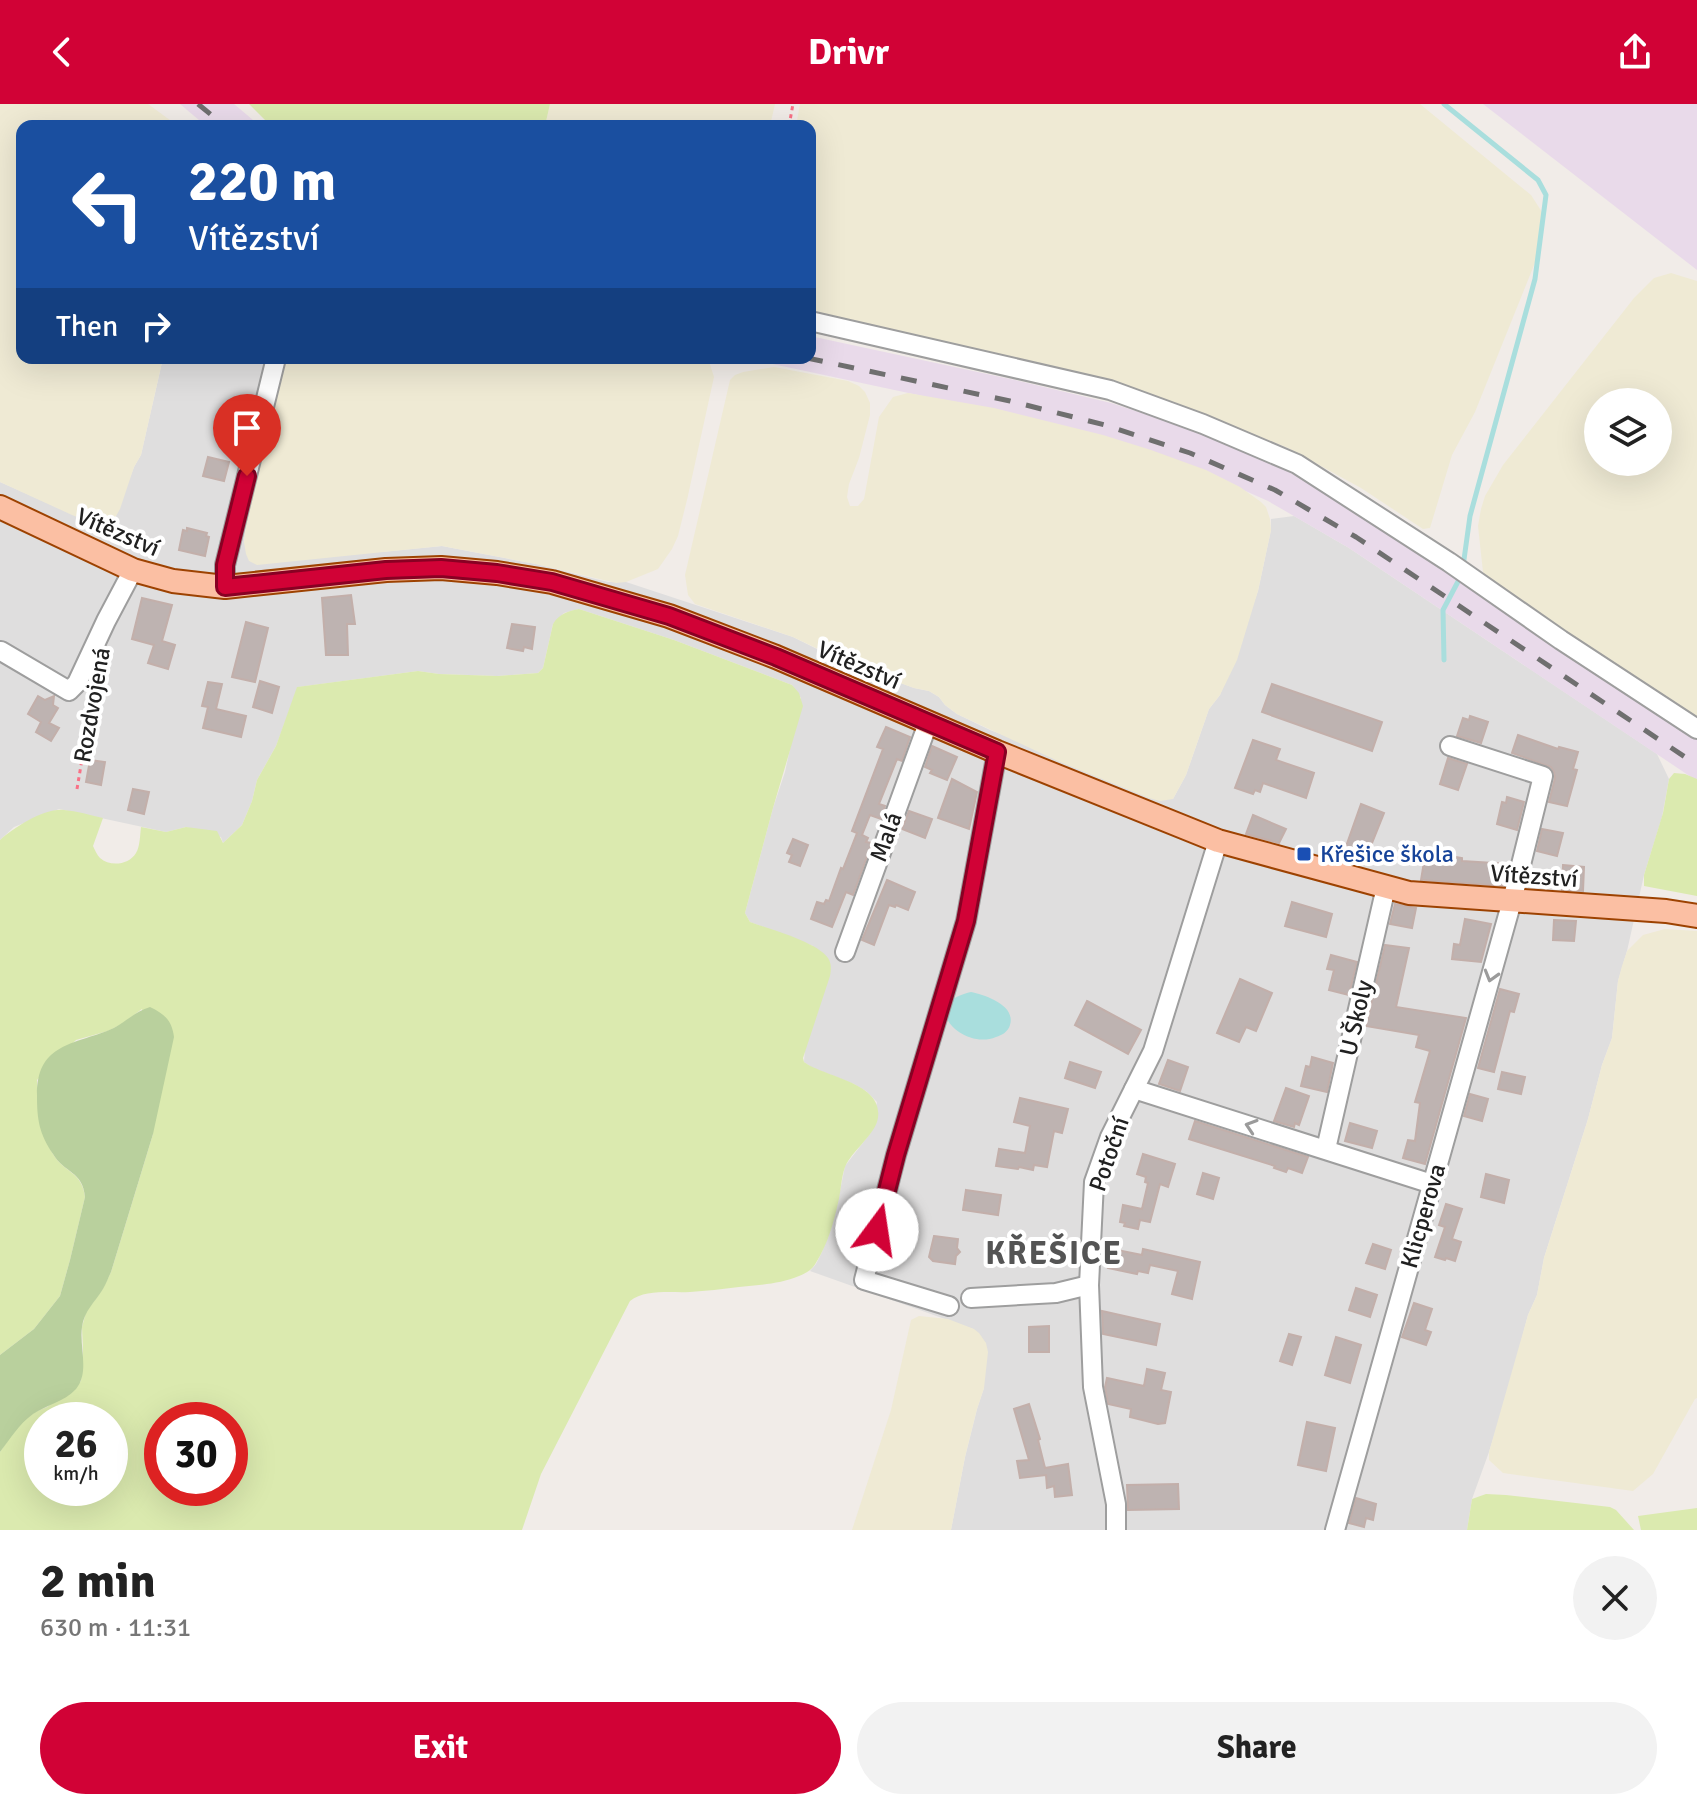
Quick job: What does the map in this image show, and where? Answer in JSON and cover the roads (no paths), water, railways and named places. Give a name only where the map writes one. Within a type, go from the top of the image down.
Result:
[{"type":"main road","name":"Vítězství","points":[[0,507],[133,570],[173,581],[225,587],[386,570],[441,568],[552,582],[669,616],[776,657],[997,752],[1218,841],[1409,893],[1666,911],[1697,916]]},
{"type":"street","points":[[816,322],[1110,390],[1190,419],[1297,464],[1697,729]]},
{"type":"street","points":[[225,587],[225,565],[275,364]]},
{"type":"street","name":"Rozdvojená","points":[[1,651],[69,691],[77,683],[133,570]]},
{"type":"street","name":"Malá","points":[[845,952],[928,723]]},
{"type":"street","name":"Klicperova","points":[[1335,1530],[1512,901],[1543,776],[1450,746]]},
{"type":"street","points":[[949,1306],[864,1280],[896,1155],[966,921],[997,752]]},
{"type":"street","name":"Potoční","points":[[1116,1530],[1116,1504],[1093,1387],[1089,1285],[1094,1182],[1110,1137],[1153,1051],[1218,841]]},
{"type":"street","name":"U Školy","points":[[1326,1149],[1386,887]]},
{"type":"street","points":[[1134,1089],[1432,1184]]},
{"type":"street","points":[[971,1298],[1056,1293],[1089,1285]]},
{"type":"water","points":[[971,992],[1004,1007],[1011,1018],[1008,1030],[983,1040],[970,1038],[950,1024],[946,1015],[947,1006],[955,998]]},
{"type":"waterway","points":[[1444,104],[1538,180],[1546,195],[1535,279],[1470,516],[1462,574],[1443,610],[1444,660]]},
{"type":"railway","points":[[198,104],[218,120]]},
{"type":"railway","points":[[816,360],[1010,401],[1105,425],[1190,453],[1275,490],[1356,537],[1697,765]]},
{"type":"place","name":"Křešice škola","points":[[1304,854]]},
{"type":"district","name":"KŘEŠICE","points":[[1054,1253]]}]
